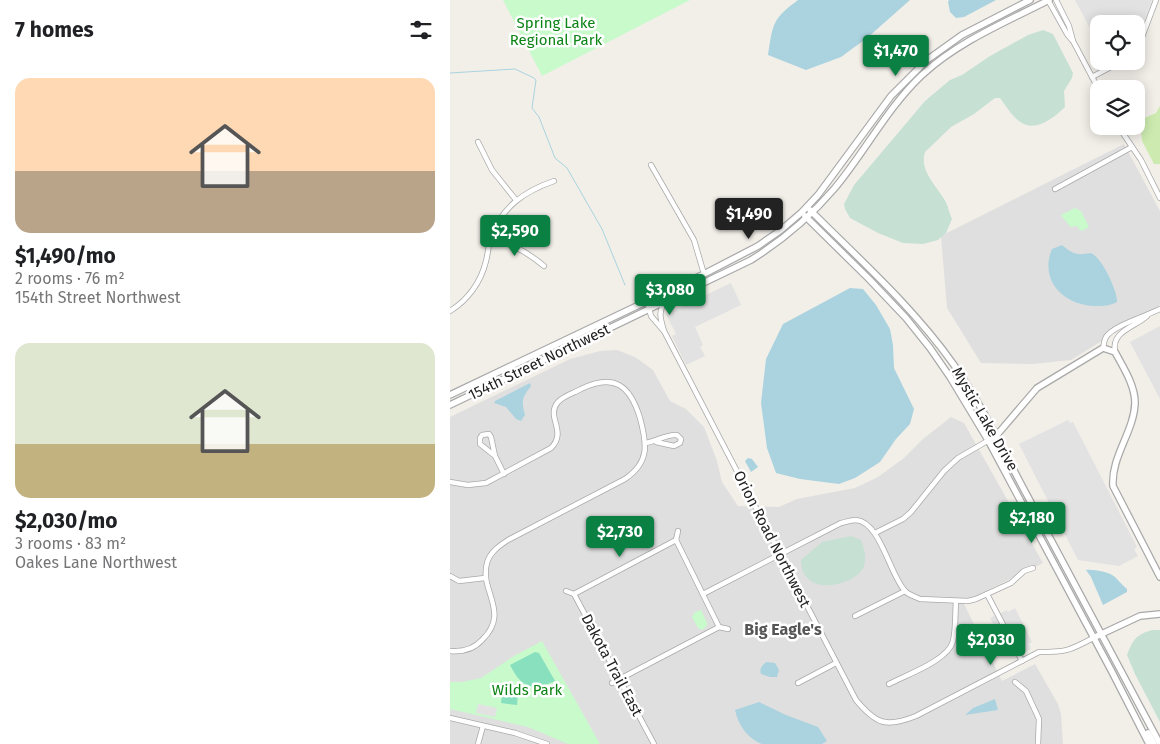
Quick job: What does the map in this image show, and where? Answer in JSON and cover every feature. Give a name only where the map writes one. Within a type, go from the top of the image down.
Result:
[{"type":"street","name":"154th Street Northwest","points":[[450,396],[704,274],[758,246],[781,230],[818,195],[891,96],[927,60],[962,35],[1030,0]]},
{"type":"street","name":"154th Street Northwest","points":[[450,405],[751,260],[772,247],[807,218],[835,188],[899,100],[923,75],[949,54],[979,35],[1049,0]]},
{"type":"street","points":[[1049,0],[1094,80]]},
{"type":"street","points":[[1056,0],[1069,26],[1073,41]]},
{"type":"street","points":[[1145,29],[1156,0]]},
{"type":"street","points":[[1092,77],[1105,70]]},
{"type":"street","points":[[1124,135],[1160,198]]},
{"type":"street","points":[[478,142],[492,170],[516,200]]},
{"type":"street","points":[[1055,190],[1132,147]]},
{"type":"street","points":[[652,165],[694,240],[704,274]]},
{"type":"street","points":[[450,310],[469,295],[477,284],[486,263],[490,238],[501,216],[516,200],[540,186],[554,181]]},
{"type":"street","name":"Mystic Lake Drive","points":[[807,207],[889,288],[935,339],[970,390],[1160,744]]},
{"type":"street","name":"Mystic Lake Drive","points":[[802,212],[912,325],[950,377],[988,440],[1149,744]]},
{"type":"street","points":[[490,238],[518,247],[544,266]]},
{"type":"street","name":"Orion Road Northwest","points":[[670,299],[662,306],[660,311],[664,331],[836,663],[856,700],[869,715],[879,721],[899,723],[1022,661]]},
{"type":"street","name":"Orion Road Northwest","points":[[647,300],[651,316],[664,331]]},
{"type":"street","points":[[874,533],[911,512],[952,463],[996,436],[1037,388],[1103,348],[1106,336],[1110,332],[1160,309]]},
{"type":"street","points":[[1148,315],[1118,336],[1115,341],[1115,352],[1132,386],[1135,402],[1114,470],[1113,486],[1160,577]]},
{"type":"street","points":[[1103,348],[1115,352]]},
{"type":"street","points":[[450,482],[477,485],[486,483],[551,448],[556,443],[558,432],[554,413],[558,401],[596,383],[612,382],[626,390],[635,402],[646,443],[642,461],[632,474],[580,504],[499,546],[487,563],[485,578],[494,604],[495,614],[490,630],[474,647],[459,652],[450,651]]},
{"type":"street","points":[[495,456],[480,444],[482,435],[489,434],[491,437],[495,456],[504,474]]},
{"type":"street","points":[[646,443],[656,442],[675,434],[680,439],[680,443],[674,446],[656,442]]},
{"type":"street","points":[[703,594],[841,523],[858,520],[866,524],[874,533],[905,591],[920,599],[968,601],[1011,583],[1024,571],[1033,568]]},
{"type":"street","points":[[678,531],[676,540],[703,594],[720,626],[728,629]]},
{"type":"street","points":[[566,590],[574,594],[676,540]]},
{"type":"street","points":[[450,576],[459,581],[485,578]]},
{"type":"street","points":[[855,616],[905,591]]},
{"type":"street","name":"Dakota Trail East","points":[[574,594],[654,744]]},
{"type":"street","points":[[987,594],[1022,661],[1039,652],[1060,653],[1072,650],[1140,616],[1160,614]]},
{"type":"street","points":[[889,684],[941,657],[950,649],[953,642],[956,601]]},
{"type":"street","points":[[612,684],[720,626]]},
{"type":"street","points":[[798,683],[836,663]]},
{"type":"street","points":[[1015,682],[1026,691],[1039,719],[1038,744]]},
{"type":"street","points":[[450,718],[515,733],[547,744]]},
{"type":"street","name":"Mystic Lake Drive","points":[[1136,718],[1144,726],[1154,744]]},
{"type":"street","points":[[478,744],[483,726]]},
{"type":"shaded area","points":[[1075,0],[1152,0],[1145,20],[1145,15],[1090,15],[1090,28]]},
{"type":"shaded area","points":[[1124,144],[1160,211],[1160,305],[1071,360],[1033,364],[981,363],[947,308],[941,236]]},
{"type":"shaded area","points":[[731,283],[741,305],[695,327],[703,345],[700,347],[705,356],[686,365],[672,336],[676,334],[666,314]]},
{"type":"shaded area","points":[[1160,326],[1160,399],[1130,342]]},
{"type":"shaded area","points":[[617,350],[635,357],[653,370],[670,401],[686,409],[704,427],[717,461],[722,482],[738,506],[779,507],[797,499],[855,488],[878,477],[904,458],[923,439],[951,417],[964,423],[1043,563],[963,602],[1002,681],[1035,664],[1058,704],[1061,714],[1063,744],[450,744],[450,417],[570,359],[600,351]]},
{"type":"shaded area","points":[[1068,420],[1070,423],[1073,422],[1137,547],[1134,549],[1138,556],[1119,566],[1078,560],[1019,444]]},
{"type":"shaded area","points":[[1015,608],[1032,642],[1029,644],[1031,649],[1022,653],[1018,646],[1013,648],[1005,632],[999,635],[990,618]]},
{"type":"shaded area","points":[[478,704],[497,708],[495,717],[476,713]]},
{"type":"green space","name":"Spring Lake Regional Park","points":[[503,0],[690,0],[542,76]]},
{"type":"green space","points":[[1043,30],[1053,34],[1073,73],[1064,91],[1065,107],[1045,122],[1033,126],[1022,123],[1010,112],[1000,98],[995,98],[974,114],[951,127],[925,152],[924,165],[926,171],[945,201],[952,219],[946,233],[938,240],[923,244],[903,243],[878,233],[850,218],[844,204],[854,185],[925,101],[950,80],[962,75],[990,56],[1028,35]]},
{"type":"green space","points":[[1160,106],[1160,164],[1154,164],[1142,141],[1141,135],[1145,135],[1145,118],[1156,113]]},
{"type":"green space","points":[[1075,208],[1081,211],[1089,227],[1082,231],[1077,226],[1070,227],[1061,215]]},
{"type":"green space","points":[[851,536],[861,540],[864,550],[865,562],[860,573],[852,579],[830,585],[819,584],[810,580],[803,573],[801,560],[822,542]]},
{"type":"green space","points":[[701,610],[707,623],[707,626],[702,630],[698,628],[692,617],[695,612]]},
{"type":"green space","points":[[1152,630],[1160,630],[1160,722],[1127,655],[1136,638]]},
{"type":"green space","name":"Wilds Park","points":[[542,641],[600,744],[568,744],[528,727],[450,709],[450,682],[462,682],[481,678],[514,656]]},
{"type":"green space","points":[[535,652],[539,653],[555,681],[533,687],[523,683],[518,678],[510,665]]},
{"type":"green space","points":[[502,693],[518,695],[517,705],[501,703]]},
{"type":"water","points":[[798,0],[910,0],[867,38],[841,57],[806,70],[768,55],[775,23],[783,12]]},
{"type":"water","points":[[949,0],[996,0],[964,17],[956,18],[950,12]]},
{"type":"water","points":[[1062,245],[1074,253],[1091,254],[1098,258],[1113,284],[1117,302],[1104,306],[1083,305],[1064,296],[1057,289],[1051,280],[1049,260],[1052,249]]},
{"type":"water","points":[[850,288],[863,289],[876,305],[890,329],[894,368],[914,409],[910,424],[896,439],[880,462],[855,478],[839,484],[800,479],[776,473],[767,448],[761,403],[766,359],[783,324]]},
{"type":"water","points":[[530,383],[531,386],[523,399],[525,415],[521,421],[516,419],[506,407],[494,403],[495,401]]},
{"type":"water","points":[[748,458],[752,459],[758,467],[751,472],[745,461]]},
{"type":"water","points":[[1086,570],[1101,571],[1113,575],[1127,589],[1127,592],[1103,605]]},
{"type":"water","points":[[766,662],[775,663],[779,670],[777,677],[761,674],[762,666]]},
{"type":"water","points":[[995,699],[998,710],[965,715],[973,708]]},
{"type":"water","points":[[759,702],[818,727],[827,741],[822,744],[762,744],[757,742],[744,731],[735,710]]},
{"type":"waterway","points":[[450,73],[515,69],[536,80],[532,108],[539,117],[555,158],[567,168],[602,229],[625,285]]},
{"type":"district","name":"Big Eagle's","points":[[783,629]]}]
